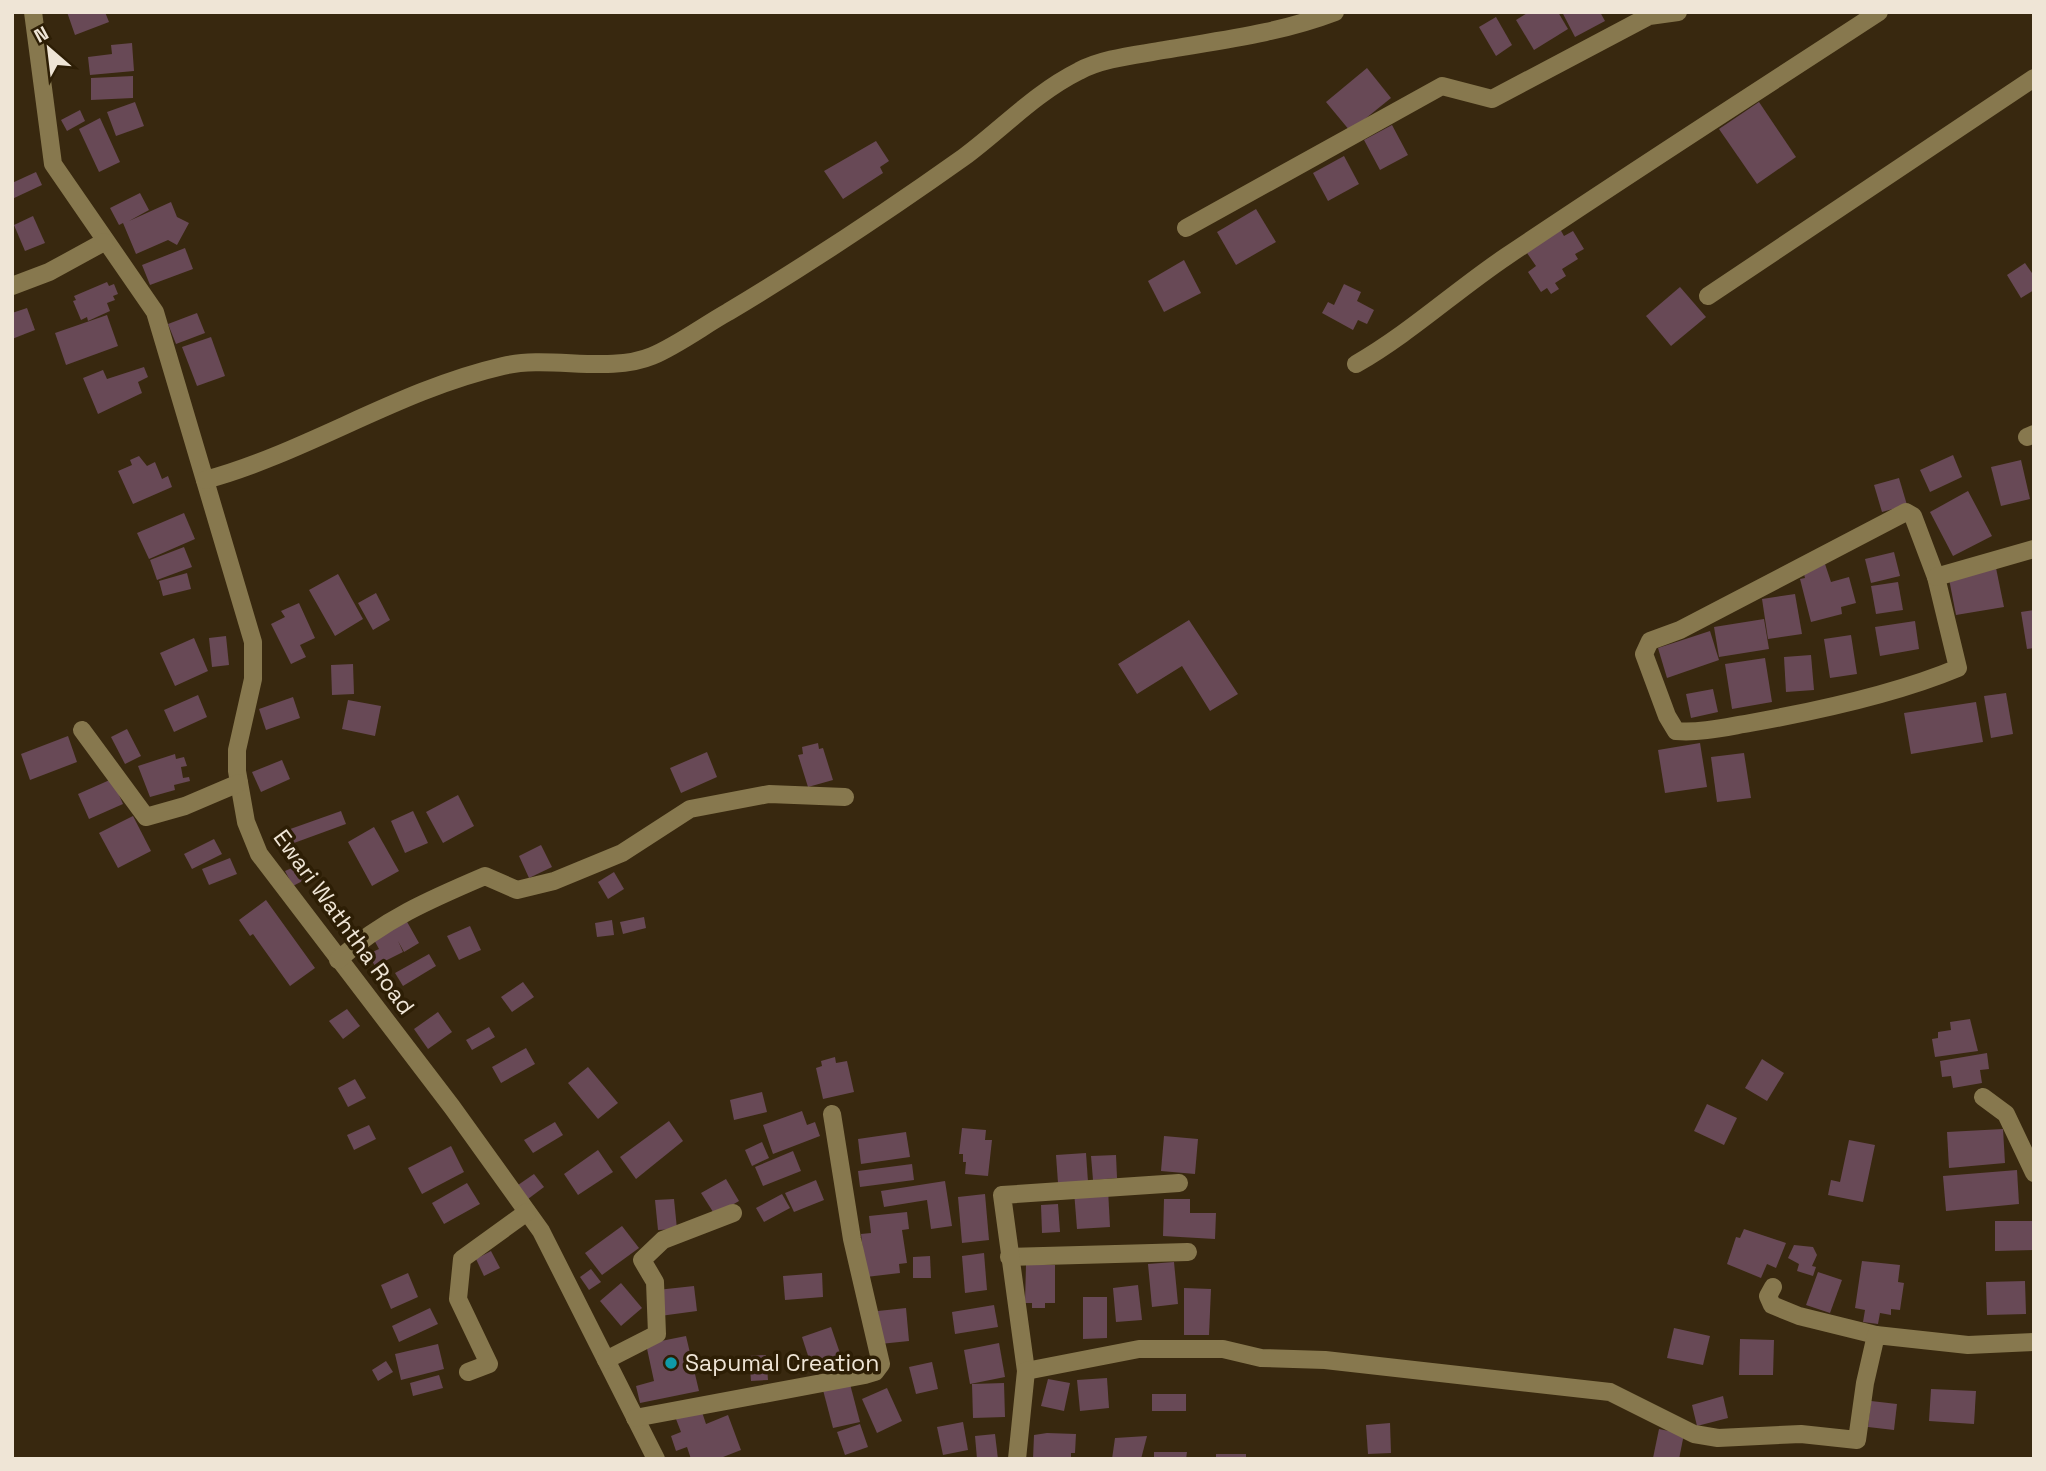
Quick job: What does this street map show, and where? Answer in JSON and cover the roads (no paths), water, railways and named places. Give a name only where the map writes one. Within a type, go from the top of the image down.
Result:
[{"type":"street","name":"Ewari Waththa Road","points":[[33,12],[52,164],[155,312],[253,642],[253,679],[237,750],[239,783],[246,822],[259,853],[452,1107],[541,1231],[656,1459]]},
{"type":"street","points":[[205,480],[250,468],[304,446],[363,416],[506,365],[629,362],[652,356],[758,294],[967,155],[1044,91],[1082,69],[1134,55],[1276,30],[1335,12]]},
{"type":"street","points":[[1186,228],[1442,86],[1492,99],[1649,16],[1678,12]]},
{"type":"street","points":[[1356,364],[1392,344],[1491,267],[1616,182],[1879,12]]},
{"type":"street","points":[[1708,296],[2034,78]]},
{"type":"street","points":[[12,286],[49,272],[104,242]]},
{"type":"street","points":[[1906,512],[1913,516],[1936,577],[1958,668],[1872,695],[1694,733],[1676,731],[1667,716],[1644,654],[1650,641],[1680,630],[1899,513],[1906,512]]},
{"type":"street","points":[[1936,577],[2034,549]]},
{"type":"street","points":[[82,730],[146,817],[185,806],[239,783]]},
{"type":"street","points":[[338,960],[366,934],[426,901],[485,876],[517,890],[554,881],[622,853],[690,809],[769,794],[845,797]]},
{"type":"street","points":[[1983,1097],[2006,1114],[2034,1173]]},
{"type":"street","points":[[635,1418],[864,1375],[875,1372],[881,1364],[852,1239],[832,1114]]},
{"type":"street","points":[[1017,1459],[1026,1371],[1002,1195],[1179,1183]]},
{"type":"street","points":[[468,1372],[489,1364],[458,1299],[462,1259],[527,1212]]},
{"type":"street","points":[[606,1360],[657,1334],[655,1282],[642,1260],[663,1240],[733,1213]]},
{"type":"street","points":[[1009,1257],[1188,1252]]},
{"type":"street","points":[[1773,1287],[1768,1296],[1772,1305],[1799,1315],[1876,1335],[1968,1345],[2034,1342]]},
{"type":"street","points":[[1026,1371],[1139,1349],[1223,1349],[1261,1358],[1338,1361],[1610,1392],[1694,1434],[1718,1438],[1801,1434],[1857,1440],[1864,1383],[1876,1335]]},
{"type":"place","name":"Sapumal Creation","points":[[671,1363]]}]
